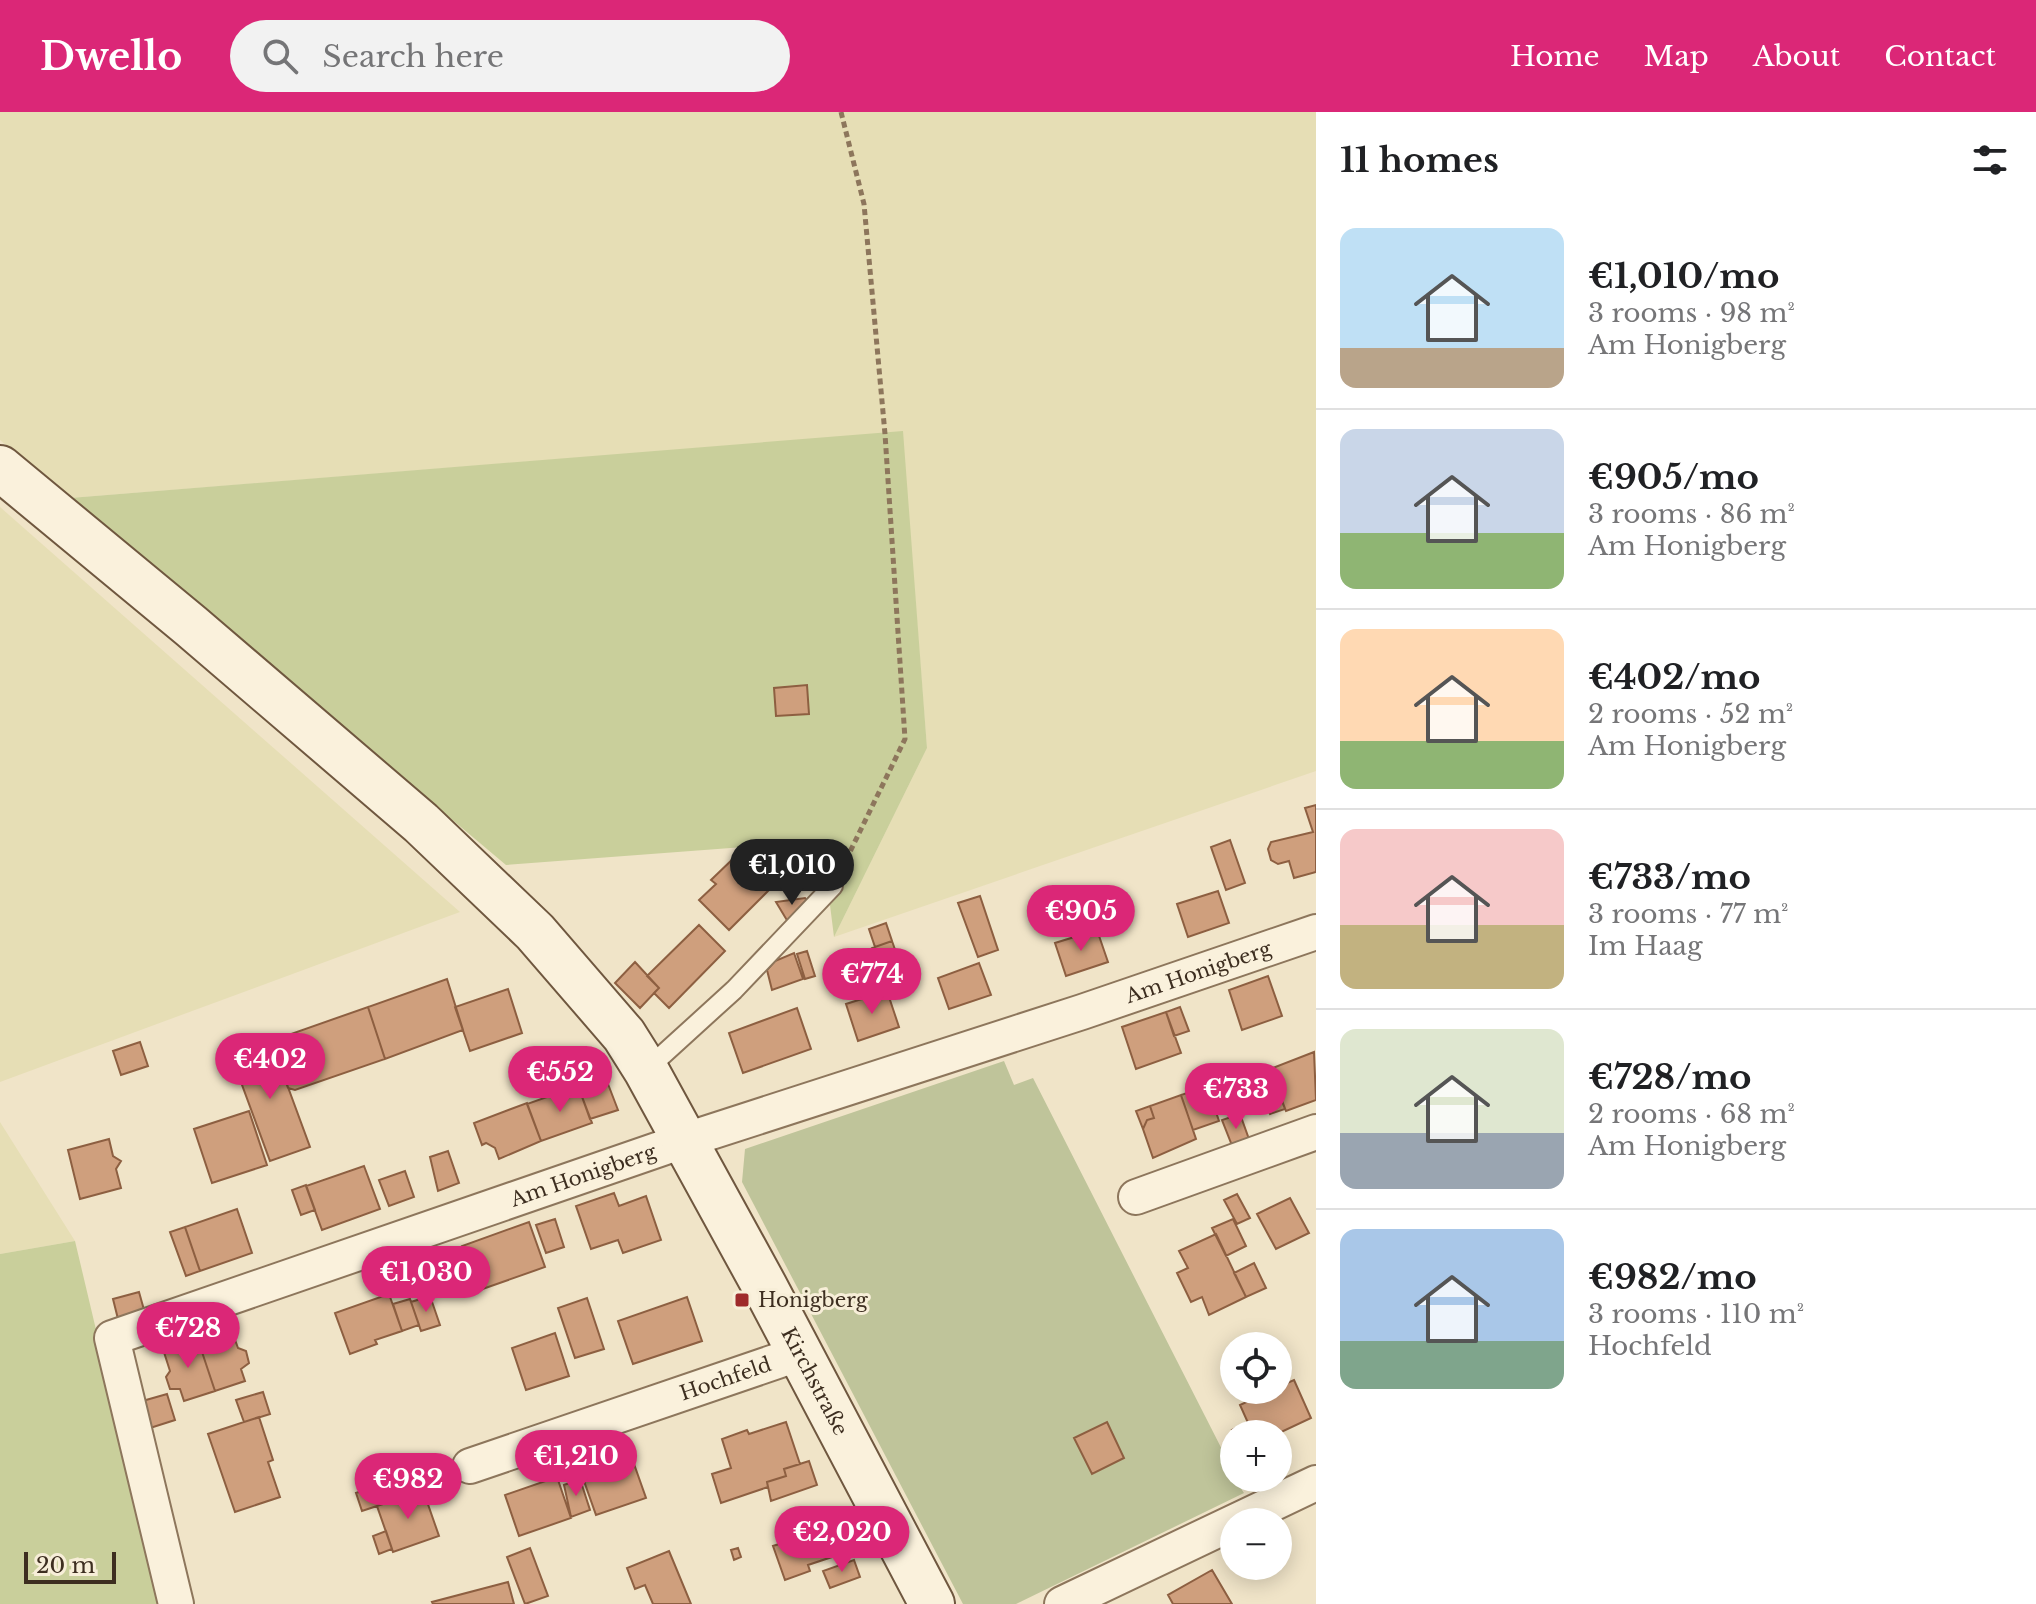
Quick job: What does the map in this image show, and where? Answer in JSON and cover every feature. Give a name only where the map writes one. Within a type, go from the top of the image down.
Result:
[{"type":"street","name":"Kirchstraße","points":[[0,468],[340,751],[421,823],[535,932],[635,1053],[798,1354],[922,1602]]},
{"type":"street","name":"Am Honigberg","points":[[176,1604],[112,1338],[683,1141],[1082,1012],[1316,932]]},
{"type":"street","points":[[1136,1197],[1316,1132]]},
{"type":"street","name":"Hochfeld","points":[[470,1466],[798,1354]]},
{"type":"street","points":[[1062,1604],[1315,1486]]},
{"type":"lane","points":[[635,1053],[734,990],[833,886]]},
{"type":"path","points":[[833,886],[905,739],[885,434],[864,204],[841,112]]},
{"type":"shaded area","points":[[0,112],[1316,112],[1316,771],[834,937],[927,748],[902,432],[70,498],[0,440]]},
{"type":"shaded area","points":[[0,507],[460,912],[0,1082]]},
{"type":"shaded area","points":[[0,1122],[75,1241],[0,1254]]},
{"type":"green space","points":[[903,431],[927,748],[834,937],[822,841],[506,865],[70,498]]},
{"type":"green space","points":[[1004,1061],[1014,1085],[1033,1078],[1220,1445],[1220,1492],[1244,1493],[1016,1604],[963,1604],[742,1182],[745,1149]]},
{"type":"green space","points":[[75,1241],[161,1604],[0,1604],[0,1254]]},
{"type":"building","points":[[807,685],[809,714],[776,716],[774,688]]},
{"type":"building","points":[[1316,805],[1316,872],[1294,878],[1289,861],[1278,864],[1271,860],[1268,849],[1271,842],[1313,832],[1305,808]]},
{"type":"building","points":[[1230,840],[1245,883],[1226,890],[1211,847]]},
{"type":"building","points":[[737,855],[770,889],[729,930],[699,900],[716,884],[711,880]]},
{"type":"building","points":[[1218,891],[1229,923],[1188,937],[1177,904]]},
{"type":"building","points":[[1113,892],[1123,921],[1110,924],[1106,913],[1097,916],[1092,899]]},
{"type":"building","points":[[980,896],[998,950],[978,957],[958,903]]},
{"type":"building","points":[[805,898],[808,902],[788,922],[776,902]]},
{"type":"building","points":[[886,923],[892,941],[875,947],[869,929]]},
{"type":"building","points":[[699,925],[725,951],[669,1008],[654,993],[659,988],[647,976]]},
{"type":"building","points":[[1097,930],[1108,962],[1066,976],[1055,943]]},
{"type":"building","points":[[892,941],[907,984],[893,989],[884,965],[878,967],[872,948]]},
{"type":"building","points":[[807,951],[815,976],[805,979],[797,954]]},
{"type":"building","points":[[794,953],[803,979],[772,990],[767,970],[775,961]]},
{"type":"building","points":[[635,962],[659,988],[640,1008],[615,983]]},
{"type":"building","points":[[979,963],[991,995],[949,1009],[938,978]]},
{"type":"building","points":[[1268,976],[1282,1016],[1242,1030],[1229,990]]},
{"type":"building","points":[[447,979],[463,1030],[385,1059],[368,1007]]},
{"type":"building","points":[[508,989],[522,1033],[470,1051],[455,1007]]},
{"type":"building","points":[[887,991],[899,1027],[858,1041],[846,1004]]},
{"type":"building","points":[[368,1007],[385,1059],[295,1090],[288,1088],[271,1041]]},
{"type":"building","points":[[1180,1007],[1189,1031],[1174,1036],[1166,1012]]},
{"type":"building","points":[[797,1008],[811,1049],[743,1073],[729,1033]]},
{"type":"building","points":[[1166,1012],[1181,1053],[1136,1069],[1122,1027]]},
{"type":"building","points":[[271,1041],[310,1147],[270,1161],[231,1055]]},
{"type":"building","points":[[140,1042],[148,1066],[121,1075],[113,1051]]},
{"type":"building","points":[[1314,1052],[1316,1100],[1286,1111],[1270,1069]]},
{"type":"building","points":[[608,1084],[618,1110],[590,1119],[581,1094]]},
{"type":"building","points":[[578,1086],[592,1123],[541,1141],[527,1104]]},
{"type":"building","points":[[1207,1086],[1219,1121],[1193,1130],[1181,1095]]},
{"type":"building","points":[[1278,1091],[1285,1109],[1270,1114],[1263,1097]]},
{"type":"building","points":[[1181,1095],[1196,1139],[1153,1158],[1143,1129],[1147,1120],[1154,1118],[1150,1106]]},
{"type":"building","points":[[527,1103],[541,1141],[499,1159],[495,1148],[486,1143],[482,1145],[474,1123]]},
{"type":"building","points":[[1150,1106],[1154,1118],[1147,1120],[1143,1129],[1136,1111]]},
{"type":"building","points":[[249,1111],[267,1165],[212,1183],[194,1129]]},
{"type":"building","points":[[1240,1114],[1250,1142],[1233,1148],[1222,1120]]},
{"type":"building","points":[[109,1139],[113,1156],[121,1161],[116,1169],[121,1188],[80,1199],[68,1150]]},
{"type":"building","points":[[448,1151],[459,1183],[438,1191],[430,1157]]},
{"type":"building","points":[[364,1166],[380,1209],[322,1230],[306,1186]]},
{"type":"building","points":[[405,1171],[414,1197],[389,1206],[379,1180]]},
{"type":"building","points":[[306,1185],[315,1210],[301,1215],[292,1190]]},
{"type":"building","points":[[614,1193],[619,1206],[646,1196],[661,1240],[623,1253],[618,1240],[591,1249],[576,1206]]},
{"type":"building","points":[[1237,1194],[1250,1218],[1237,1224],[1224,1200]]},
{"type":"building","points":[[1290,1198],[1309,1233],[1276,1249],[1257,1214]]},
{"type":"building","points":[[237,1209],[252,1253],[200,1271],[185,1227]]},
{"type":"building","points":[[555,1219],[564,1247],[546,1253],[536,1225]]},
{"type":"building","points":[[1233,1219],[1246,1246],[1226,1256],[1212,1228]]},
{"type":"building","points":[[529,1222],[545,1267],[477,1291],[462,1246]]},
{"type":"building","points":[[185,1227],[200,1271],[186,1276],[170,1232]]},
{"type":"building","points":[[1216,1234],[1246,1297],[1209,1315],[1202,1297],[1191,1302],[1177,1273],[1188,1268],[1179,1251]]},
{"type":"building","points":[[1254,1263],[1266,1288],[1246,1297],[1234,1273]]},
{"type":"building","points":[[139,1292],[146,1317],[119,1323],[113,1299]]},
{"type":"building","points":[[389,1294],[402,1331],[375,1340],[377,1344],[350,1354],[335,1313]]},
{"type":"building","points":[[430,1296],[440,1325],[421,1331],[411,1302]]},
{"type":"building","points":[[687,1297],[702,1341],[633,1364],[618,1321]]},
{"type":"building","points":[[587,1298],[604,1349],[575,1358],[558,1308]]},
{"type":"building","points":[[410,1299],[419,1325],[402,1331],[393,1304]]},
{"type":"building","points":[[230,1326],[238,1348],[246,1351],[249,1363],[241,1369],[245,1381],[215,1391],[197,1337]]},
{"type":"building","points":[[555,1333],[569,1376],[526,1390],[512,1348]]},
{"type":"building","points":[[197,1337],[215,1391],[184,1401],[180,1389],[170,1389],[166,1377],[170,1371],[163,1349]]},
{"type":"building","points":[[1292,1381],[1311,1418],[1292,1427],[1292,1420],[1247,1420],[1242,1404],[1292,1404]]},
{"type":"building","points":[[263,1392],[270,1414],[244,1422],[236,1400]]},
{"type":"building","points":[[167,1394],[175,1420],[147,1429],[139,1402]]},
{"type":"building","points":[[259,1417],[273,1460],[268,1462],[280,1497],[235,1512],[208,1434]]},
{"type":"building","points":[[786,1422],[800,1464],[784,1469],[786,1476],[767,1482],[768,1487],[721,1503],[712,1474],[731,1468],[722,1439]]},
{"type":"building","points":[[1107,1422],[1124,1458],[1092,1474],[1074,1438]]},
{"type":"building","points":[[628,1447],[646,1498],[596,1515],[578,1464]]},
{"type":"building","points":[[809,1461],[817,1485],[771,1501],[767,1482],[786,1476],[784,1469]]},
{"type":"building","points":[[557,1477],[571,1518],[519,1536],[505,1495]]},
{"type":"building","points":[[580,1479],[590,1510],[571,1517],[564,1485]]},
{"type":"building","points":[[389,1482],[395,1500],[362,1511],[356,1493]]},
{"type":"building","points":[[423,1490],[439,1536],[393,1552],[377,1506]]},
{"type":"building","points":[[833,1518],[844,1553],[808,1565],[810,1571],[785,1580],[773,1546],[798,1538],[795,1531]]},
{"type":"building","points":[[386,1531],[392,1549],[379,1554],[373,1536]]},
{"type":"building","points":[[530,1548],[548,1596],[525,1604],[507,1557]]},
{"type":"building","points":[[738,1548],[741,1557],[734,1560],[731,1550]]},
{"type":"building","points":[[669,1551],[691,1604],[653,1604],[645,1585],[635,1589],[627,1568]]},
{"type":"building","points":[[854,1560],[860,1577],[830,1588],[823,1571]]},
{"type":"building","points":[[1212,1570],[1232,1604],[1173,1604],[1168,1595]]},
{"type":"building","points":[[508,1582],[514,1604],[432,1602]]},
{"type":"place","name":"Honigberg","points":[[742,1300]]}]
